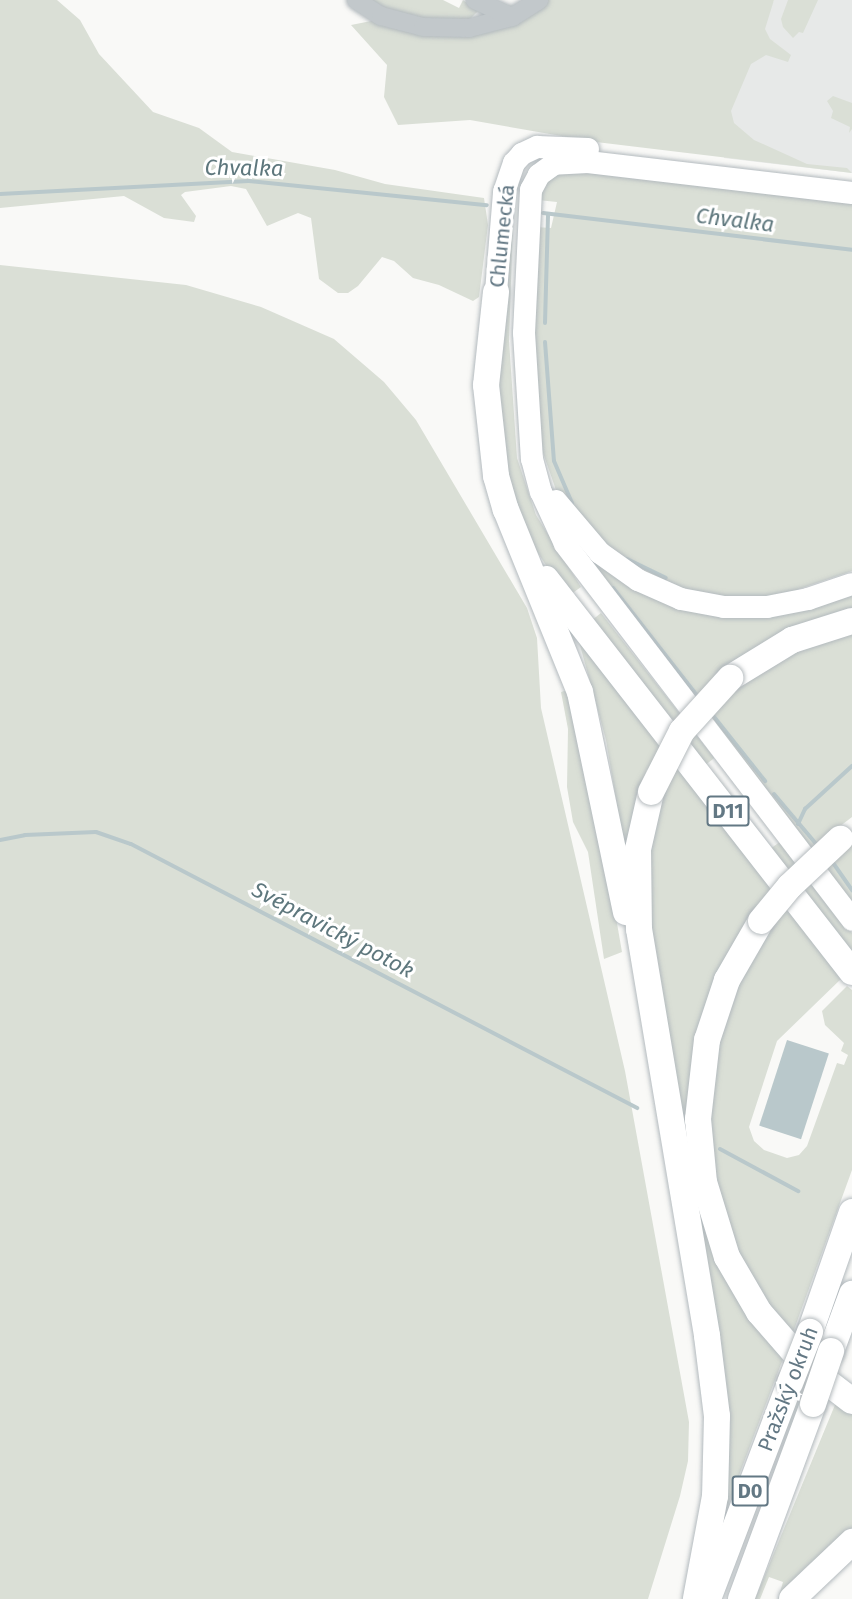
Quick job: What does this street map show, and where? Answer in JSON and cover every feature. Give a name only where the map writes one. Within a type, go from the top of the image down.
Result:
[{"type":"highway","name":"Chlumecká","points":[[496,292],[486,385],[487,418],[506,510]]},
{"type":"highway","name":"D11","points":[[506,510],[554,589],[852,972]]},
{"type":"highway","points":[[506,510],[580,692],[623,900],[650,1002]]},
{"type":"highway","points":[[696,1599],[715,1496],[716,1400],[650,1002],[636,882],[641,832],[651,792],[682,731],[730,678],[785,643],[852,621]]},
{"type":"highway","points":[[846,834],[790,886],[761,921],[727,980],[705,1048],[698,1119],[704,1182],[727,1257],[759,1312],[805,1365],[852,1401]]},
{"type":"highway","name":"Pražský okruh","points":[[708,1599],[810,1332],[852,1212]]},
{"type":"highway","name":"Pražský okruh","points":[[741,1599],[852,1294]]},
{"type":"highway","points":[[792,1599],[852,1542]]},
{"type":"main road","name":"Chlumecká","points":[[496,292],[506,184],[517,158],[531,149],[587,149],[852,182]]},
{"type":"main road","name":"Chlumecká","points":[[528,409],[524,322],[529,208],[532,185],[549,167],[566,161],[588,162],[852,193]]},
{"type":"main road","points":[[528,409],[543,472],[566,516],[600,553],[651,588],[697,602],[752,608],[794,603],[852,584]]},
{"type":"main road","points":[[528,409],[538,484],[565,544],[852,920]]},
{"type":"street","points":[[356,0],[381,16],[423,27],[470,28],[512,17],[539,0]]},
{"type":"street","points":[[476,0],[512,17]]},
{"type":"shaded area","points":[[0,0],[57,0],[80,20],[99,54],[153,112],[199,128],[232,152],[335,170],[385,184],[484,198],[488,225],[479,297],[473,301],[439,285],[413,278],[394,261],[382,257],[358,286],[348,293],[338,293],[319,279],[311,218],[298,213],[267,226],[246,189],[231,186],[185,192],[181,195],[196,216],[194,222],[164,218],[124,196],[0,208]]},
{"type":"shaded area","points":[[368,0],[443,0],[459,8],[463,0],[478,11],[469,20],[410,19]]},
{"type":"shaded area","points":[[548,0],[774,0],[765,29],[770,39],[791,55],[788,62],[766,55],[751,64],[731,111],[734,123],[754,140],[807,164],[847,168],[852,173],[596,142],[470,120],[398,125],[384,97],[387,65],[351,25],[376,20],[417,33],[532,14]]},
{"type":"shaded area","points":[[774,0],[852,0],[852,173],[724,158],[723,114]]},
{"type":"shaded area","points":[[788,0],[818,0],[803,33],[799,32],[793,38],[783,27],[781,19]]},
{"type":"shaded area","points":[[833,96],[852,103],[852,129],[849,133],[850,127],[831,118],[833,111],[827,101]]},
{"type":"shaded area","points":[[576,170],[852,199],[852,571],[799,589],[801,593],[751,599],[692,593],[622,563],[556,490],[541,447],[533,374],[536,227],[551,228],[557,202],[538,200],[544,185],[556,174]]},
{"type":"shaded area","points":[[510,221],[513,222],[509,341],[517,458],[536,515],[581,587],[567,597],[532,544],[509,488],[496,412]]},
{"type":"shaded area","points":[[0,265],[186,285],[261,307],[334,339],[384,382],[416,420],[527,608],[537,638],[541,708],[625,1071],[689,1422],[688,1461],[680,1496],[648,1599],[0,1599]]},
{"type":"shaded area","points":[[586,558],[657,600],[852,593],[852,611],[786,631],[721,669],[762,664],[852,630],[852,817],[809,850]]},
{"type":"shaded area","points":[[601,613],[714,758],[701,768],[588,623]]},
{"type":"shaded area","points":[[578,638],[773,887],[752,914],[691,1154],[784,1356],[723,1518],[644,884],[666,777],[647,769],[624,848],[606,740]]},
{"type":"shaded area","points":[[568,690],[587,751],[622,952],[604,959],[588,852],[573,822],[567,787],[568,729],[561,692]]},
{"type":"shaded area","points":[[852,839],[852,907],[822,868]]},
{"type":"shaded area","points":[[781,841],[852,933],[852,962],[766,852]]},
{"type":"shaded area","points":[[786,905],[842,978],[777,1041],[749,1127],[754,1141],[764,1150],[787,1158],[799,1155],[807,1146],[837,1063],[844,1065],[848,1055],[841,1051],[844,1043],[825,1025],[822,1011],[847,986],[852,990],[852,1170],[791,1338],[735,1252],[707,1144],[719,1023],[768,927]]},
{"type":"shaded area","points":[[787,1040],[829,1054],[801,1139],[759,1126]]},
{"type":"shaded area","points":[[837,1400],[852,1410],[852,1528],[805,1568],[778,1599],[783,1582],[769,1577],[760,1599],[755,1599]]},
{"type":"waterway","name":"Chvalka","points":[[0,194],[249,181],[487,205]]},
{"type":"waterway","name":"Chvalka","points":[[543,213],[852,250]]},
{"type":"waterway","points":[[545,323],[548,214]]},
{"type":"waterway","points":[[545,342],[554,461],[572,503]]},
{"type":"waterway","points":[[627,559],[666,578]]},
{"type":"waterway","points":[[613,588],[699,698]]},
{"type":"waterway","points":[[711,713],[765,781]]},
{"type":"waterway","points":[[798,824],[805,809],[852,766]]},
{"type":"waterway","points":[[774,794],[818,846]]},
{"type":"waterway","name":"Svépravický potok","points":[[0,840],[25,835],[96,832],[131,844],[637,1108]]},
{"type":"waterway","points":[[831,860],[852,890]]},
{"type":"waterway","name":"Svépravický potok","points":[[720,1149],[798,1191]]}]
